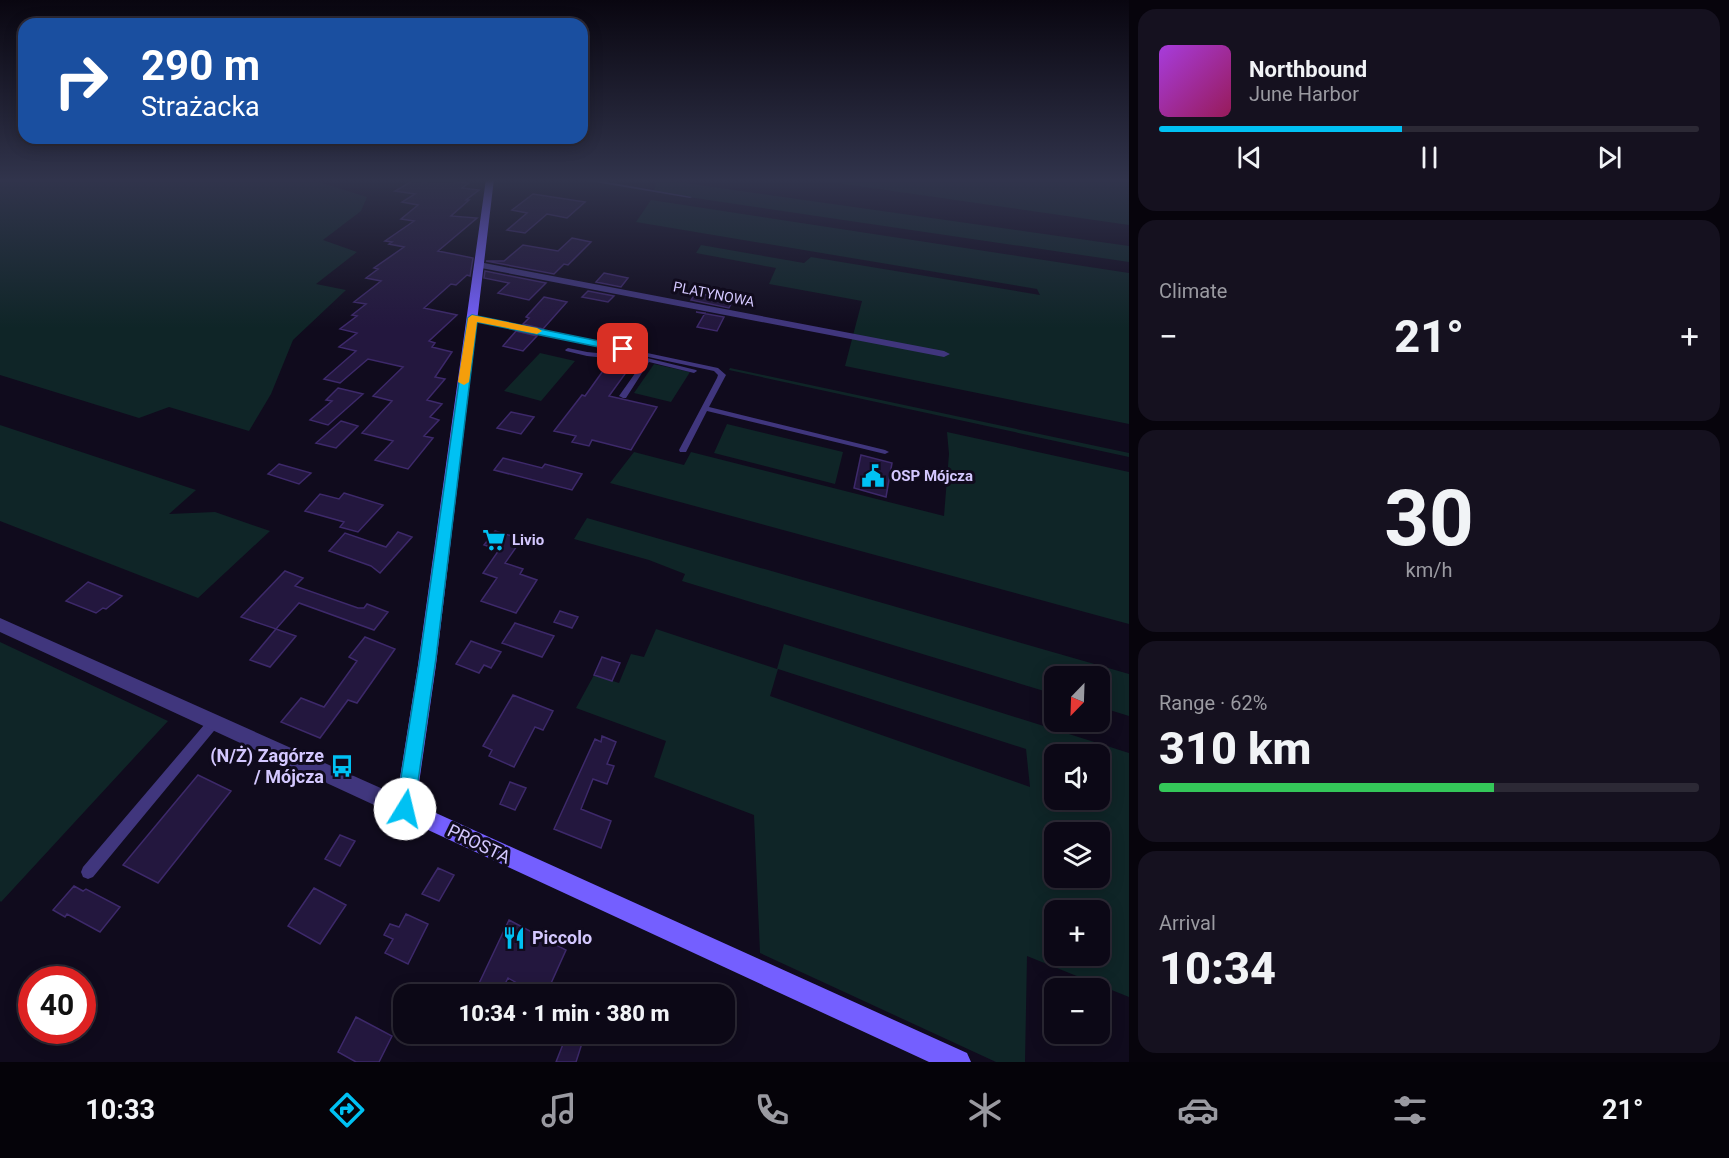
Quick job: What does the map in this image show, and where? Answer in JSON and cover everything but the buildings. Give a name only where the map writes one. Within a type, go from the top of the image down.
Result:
[{"type":"street","points":[[405,809],[428,658],[484,229]]},
{"type":"street","name":"PLATYNOWA","points":[[479,265],[944,354]]},
{"type":"street","name":"PROSTA","points":[[0,625],[958,1062]]},
{"type":"lane","points":[[472,318],[716,369],[722,375],[683,450]]},
{"type":"lane","points":[[568,350],[596,356],[618,354],[694,371]]},
{"type":"lane","points":[[623,396],[647,360]]},
{"type":"lane","points":[[705,408],[885,452]]},
{"type":"lane","points":[[88,872],[214,722]]},
{"type":"green space","points":[[0,229],[338,229],[323,240],[357,252],[316,284],[346,290],[293,340],[271,394],[249,431],[169,407],[139,418],[0,375]]},
{"type":"green space","points":[[675,229],[838,229],[1129,273],[1129,424],[845,366],[862,301],[769,284],[776,268],[696,253],[701,245],[804,263],[811,257],[1040,295],[1037,289]]},
{"type":"green space","points":[[902,229],[1006,229],[1129,246],[1129,262]]},
{"type":"green space","points":[[540,353],[575,361],[541,401],[504,391]]},
{"type":"green space","points":[[654,364],[690,372],[671,402],[634,393]]},
{"type":"green space","points":[[730,368],[1129,453],[1129,457],[729,370]]},
{"type":"green space","points":[[727,424],[843,452],[835,484],[714,453]]},
{"type":"green space","points":[[0,425],[196,490],[169,514],[215,512],[270,531],[198,598],[0,521]]},
{"type":"green space","points":[[947,432],[1129,472],[1129,624],[610,483],[634,452],[684,465],[691,452],[944,516],[949,454]]},
{"type":"green space","points":[[587,518],[1101,666],[1044,666],[1044,691],[682,581],[685,574],[649,560],[574,539]]},
{"type":"green space","points":[[656,629],[777,669],[784,644],[1044,726],[1044,732],[1063,732],[1101,744],[1044,744],[1044,810],[1110,810],[1110,747],[1129,753],[1129,997],[1110,989],[1110,978],[1082,978],[1052,966],[1110,966],[1110,900],[1044,900],[1044,963],[1027,956],[1025,1062],[996,1062],[760,953],[754,815],[654,777],[666,741],[576,708],[594,675],[619,683],[631,654],[644,657]],"holes":[[[778,669],[1026,749],[1030,787],[770,696]]]},
{"type":"green space","points":[[0,642],[168,721],[1,902],[0,901]]},
{"type":"green space","points":[[1110,669],[1129,674],[1129,716],[1110,710]]},
{"type":"slow traffic","points":[[464,382],[472,318],[537,331]]},
{"type":"place","name":"OSP Mójcza","points":[[873,476]]},
{"type":"place","name":"Livio","points":[[494,540]]},
{"type":"place","name":"(N/Ż) Zagórze / Mójcza","points":[[342,766]]},
{"type":"place","name":"Piccolo","points":[[514,938]]},
{"type":"route","points":[[405,809],[428,658],[472,318],[623,349]]}]
